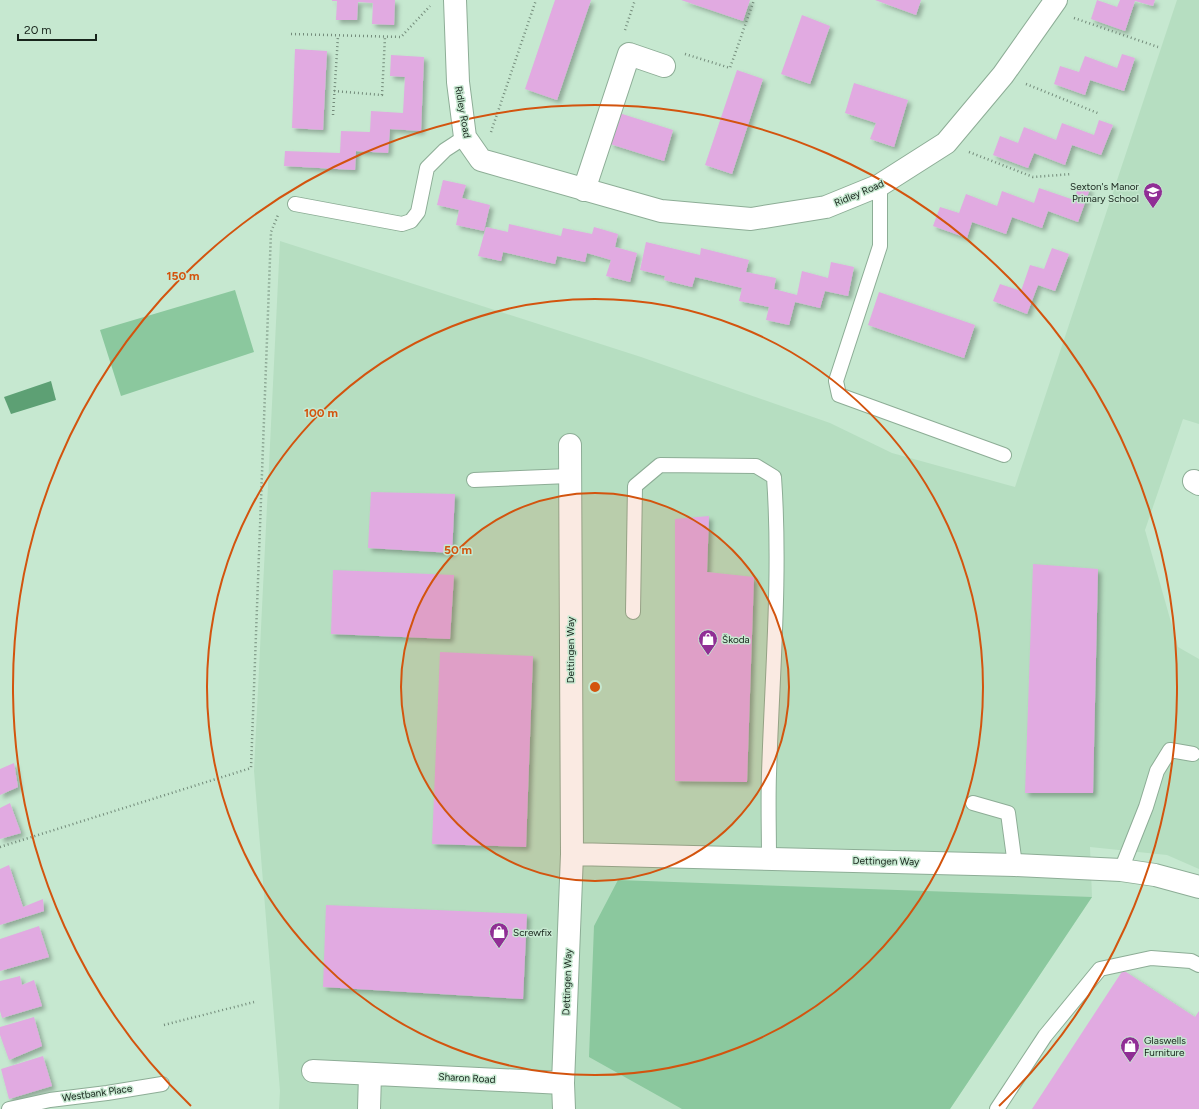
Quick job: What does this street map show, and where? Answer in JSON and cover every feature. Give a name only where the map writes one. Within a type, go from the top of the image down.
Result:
[{"type":"street","name":"Ridley Road","points":[[445,1],[465,137],[481,160],[661,211],[751,219],[826,207],[880,185],[946,143],[1003,75],[1053,5]]},
{"type":"street","points":[[584,190],[629,54],[664,66]]},
{"type":"street","name":"Dettingen Way","points":[[564,1109],[563,1083],[572,854],[570,445]]},
{"type":"street","name":"Dettingen Way","points":[[572,854],[1015,864],[1121,870],[1155,875],[1199,887]]},
{"type":"street","name":"Sharon Road","points":[[313,1071],[563,1083]]},
{"type":"street","points":[[369,1109],[370,1074]]},
{"type":"lane","points":[[295,204],[402,224],[411,221],[418,212],[427,168],[445,150],[465,137]]},
{"type":"lane","points":[[880,185],[880,246],[836,381],[839,395],[1004,455]]},
{"type":"lane","points":[[633,612],[635,486],[660,465],[756,466],[774,477],[777,580],[769,775],[769,858]]},
{"type":"lane","points":[[474,480],[569,476]]},
{"type":"lane","points":[[1121,870],[1146,807],[1156,771],[1170,750],[1193,754]]},
{"type":"lane","points":[[973,803],[1008,813],[1015,864]]},
{"type":"lane","points":[[997,1109],[1045,1036],[1100,969],[1151,958],[1191,961],[1199,965]]},
{"type":"lane","name":"Westbank Place","points":[[9,1109],[50,1100],[162,1084]]},
{"type":"path","points":[[481,160],[536,0]]},
{"type":"path","points":[[629,54],[625,30],[635,0]]},
{"type":"path","points":[[664,66],[672,49],[730,68],[754,0]]},
{"type":"path","points":[[291,34],[401,37],[445,1]]},
{"type":"path","points":[[1053,5],[1158,47]]},
{"type":"path","points":[[333,115],[338,36]]},
{"type":"path","points":[[334,91],[382,95],[385,37]]},
{"type":"path","points":[[1003,75],[1100,114]]},
{"type":"path","points":[[946,143],[1034,177],[1072,174]]},
{"type":"path","points":[[0,847],[251,768],[271,232],[278,214],[295,204]]},
{"type":"path","points":[[164,1025],[254,1002]]},
{"type":"shaded area","points":[[1177,0],[1199,0],[1199,424],[1183,419],[1145,530],[1178,647],[1199,659],[1199,869],[1167,855],[1090,847],[1092,897],[950,1109],[279,1109],[280,1091],[254,771],[280,241],[641,357],[830,423],[892,453],[1015,487]]},
{"type":"shaded area","points":[[235,290],[254,352],[121,396],[100,330]]},
{"type":"shaded area","points":[[51,381],[56,400],[11,414],[4,397]]},
{"type":"shaded area","points":[[618,880],[1092,897],[950,1109],[682,1109],[589,1057],[594,926]]},
{"type":"building","points":[[332,0],[395,0],[394,25],[372,24],[373,3],[358,2],[357,20],[336,20],[337,1]]},
{"type":"building","points":[[555,0],[591,0],[557,100],[525,89]]},
{"type":"building","points":[[681,0],[750,0],[743,21]]},
{"type":"building","points":[[875,0],[921,0],[916,15]]},
{"type":"building","points":[[1097,0],[1117,7],[1120,0],[1155,0],[1153,6],[1135,1],[1125,31],[1091,19]]},
{"type":"building","points":[[802,15],[830,26],[810,84],[781,74]]},
{"type":"building","points":[[295,49],[327,51],[323,130],[292,128]]},
{"type":"building","points":[[1122,54],[1135,58],[1124,91],[1090,80],[1085,95],[1054,84],[1060,66],[1079,72],[1085,56],[1117,68]]},
{"type":"building","points":[[391,55],[424,57],[421,131],[390,129],[388,153],[356,151],[355,170],[284,166],[285,151],[340,153],[341,131],[370,132],[371,111],[403,113],[405,77],[390,76]]},
{"type":"building","points":[[737,70],[763,79],[732,174],[705,165]]},
{"type":"building","points":[[854,83],[908,100],[894,147],[870,139],[876,123],[845,113]]},
{"type":"building","points":[[619,113],[673,130],[664,161],[610,144]]},
{"type":"building","points":[[1099,120],[1113,125],[1101,155],[1072,145],[1065,165],[1034,153],[1028,168],[993,155],[1000,136],[1018,143],[1024,127],[1056,140],[1062,123],[1094,135]]},
{"type":"building","points":[[443,180],[466,185],[462,198],[490,205],[484,231],[456,225],[459,210],[437,205]]},
{"type":"building","points":[[1079,185],[1090,189],[1078,222],[1048,211],[1042,228],[1012,217],[1006,234],[972,222],[967,238],[933,226],[940,207],[959,213],[966,194],[997,206],[1002,191],[1034,203],[1039,188],[1074,200]]},
{"type":"building","points":[[509,224],[561,236],[563,228],[592,234],[594,227],[618,234],[615,247],[637,253],[630,282],[606,276],[611,260],[587,253],[585,262],[557,256],[555,264],[503,252],[501,261],[478,256],[486,227],[508,232]]},
{"type":"building","points":[[646,242],[700,255],[701,248],[749,260],[746,272],[776,278],[774,289],[797,295],[802,271],[828,278],[831,262],[854,267],[848,296],[825,291],[820,308],[795,302],[789,325],[766,320],[769,307],[739,301],[742,288],[695,277],[692,287],[664,280],[665,276],[640,270]]},
{"type":"building","points":[[1052,248],[1069,254],[1055,291],[1038,285],[1027,314],[993,301],[1000,284],[1021,291],[1030,265],[1044,269]]},
{"type":"building","points":[[879,292],[975,325],[964,358],[868,325]]},
{"type":"building","points":[[371,492],[455,494],[452,553],[368,548]]},
{"type":"building","points":[[709,516],[707,572],[754,577],[747,782],[675,781],[675,519]]},
{"type":"building","points":[[1033,564],[1098,569],[1093,793],[1025,793]]},
{"type":"building","points":[[333,570],[454,575],[450,639],[331,634]]},
{"type":"building","points":[[440,652],[533,656],[526,847],[432,844]]},
{"type":"building","points":[[14,763],[18,787],[0,795],[0,769]]},
{"type":"building","points":[[10,803],[21,833],[0,839],[0,808]]},
{"type":"building","points":[[9,865],[23,907],[43,899],[44,911],[0,925],[0,869]]},
{"type":"building","points":[[326,905],[527,914],[523,999],[323,987]]},
{"type":"building","points":[[39,926],[49,957],[0,971],[0,939]]},
{"type":"building","name":"Glaswells Furniture","points":[[1123,970],[1195,1017],[1199,1011],[1199,1109],[1032,1109]]},
{"type":"building","points":[[20,976],[22,985],[34,980],[42,1006],[2,1018],[0,1011],[0,981]]},
{"type":"building","points":[[34,1017],[42,1046],[9,1060],[0,1035],[0,1027]]},
{"type":"building","points":[[43,1056],[52,1086],[9,1099],[1,1069]]},
{"type":"place","name":"Sexton's Manor Primary School","points":[[1153,209]]},
{"type":"place","name":"Škoda","points":[[708,656]]},
{"type":"place","name":"Screwfix","points":[[499,949]]},
{"type":"place","name":"Glaswells Furniture","points":[[1130,1063]]}]
